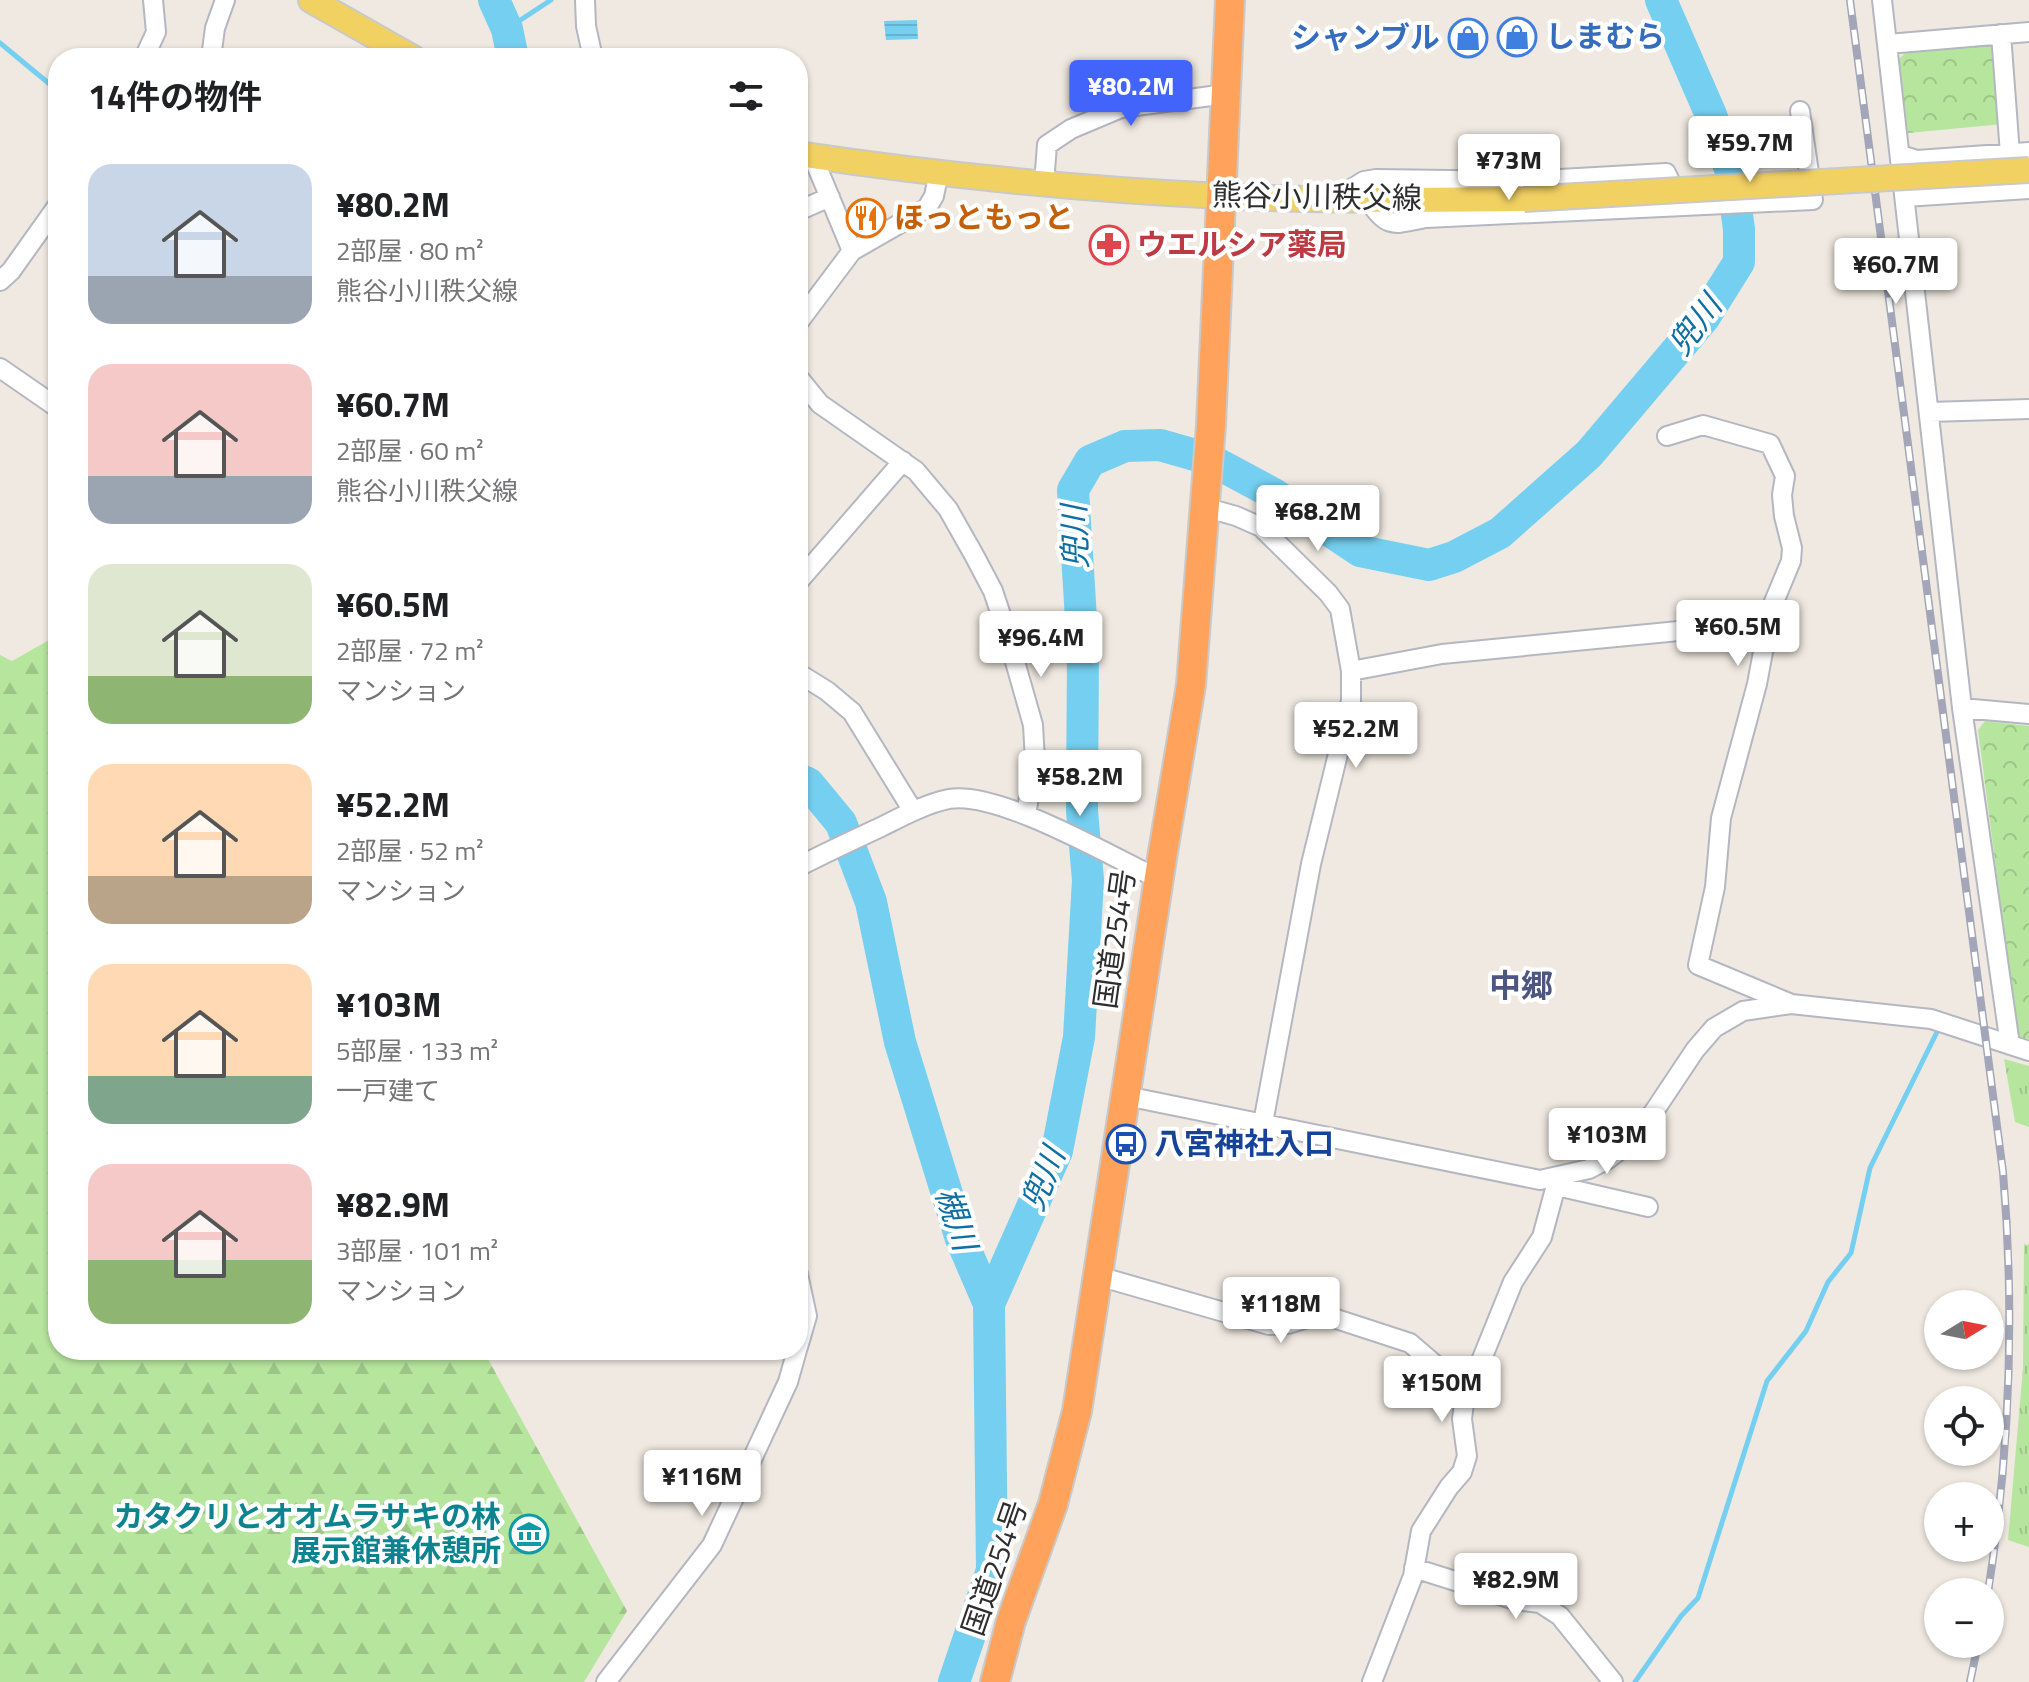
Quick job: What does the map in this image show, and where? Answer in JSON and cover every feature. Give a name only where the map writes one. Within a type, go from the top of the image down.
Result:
[{"type":"highway","name":"国道254号","points":[[995,1682],[1011,1621],[1053,1504],[1077,1411],[1191,685],[1211,425],[1230,0]]},
{"type":"main road","points":[[311,0],[395,48]]},
{"type":"main road","name":"熊谷小川秩父線","points":[[808,156],[1044,183],[1219,196],[1368,200],[1524,199],[2029,170]]},
{"type":"street","points":[[149,48],[156,32],[153,0]]},
{"type":"street","points":[[212,48],[215,28],[225,0]]},
{"type":"street","points":[[585,0],[591,48]]},
{"type":"street","points":[[1882,0],[1962,708],[2010,1045]]},
{"type":"street","points":[[1888,44],[2029,32]]},
{"type":"street","points":[[1901,155],[1917,160],[2020,153],[2001,34]]},
{"type":"street","points":[[1044,183],[1047,145],[1071,129],[1121,108],[1226,94]]},
{"type":"street","points":[[1368,200],[1381,219],[1401,223],[1426,218],[1813,200],[1800,111]]},
{"type":"street","points":[[808,159],[830,197],[852,251]]},
{"type":"street","points":[[808,310],[852,251],[927,208],[934,196],[939,172]]},
{"type":"street","points":[[1335,199],[1364,181],[1376,179],[1524,181],[1666,173],[1682,207]]},
{"type":"street","points":[[1905,197],[2029,189]]},
{"type":"street","points":[[808,207],[830,197]]},
{"type":"street","points":[[0,281],[11,271],[48,219]]},
{"type":"street","points":[[0,368],[48,401]]},
{"type":"street","points":[[808,389],[820,404],[916,471],[948,509],[993,591],[1033,725],[1032,818]]},
{"type":"street","points":[[1929,412],[2029,409]]},
{"type":"street","points":[[1667,436],[1703,425],[1770,444],[1785,476],[1782,495],[1792,548],[1791,561],[1771,609],[1757,684],[1721,818],[1715,887],[1698,965],[1791,1004]]},
{"type":"street","points":[[808,570],[903,461]]},
{"type":"street","points":[[1205,503],[1261,527],[1328,593],[1340,609],[1351,671],[1351,701],[1311,864],[1263,1123]]},
{"type":"street","points":[[1351,671],[1442,654],[1689,630]]},
{"type":"street","points":[[808,679],[852,712],[910,813]]},
{"type":"street","points":[[1962,708],[2029,714]]},
{"type":"street","points":[[808,862],[910,813],[949,799],[965,799],[979,800],[1032,818],[1159,879]]},
{"type":"street","points":[[1558,1182],[1608,1159],[1637,1137],[1695,1050],[1714,1028],[1743,1011],[1791,1004],[1931,1019],[2029,1051]]},
{"type":"street","points":[[1126,1096],[1512,1176],[1558,1182],[1648,1207]]},
{"type":"street","points":[[1372,1682],[1414,1568],[1421,1531],[1462,1472],[1467,1456],[1462,1419],[1468,1393],[1513,1282],[1542,1237],[1558,1182]]},
{"type":"street","points":[[1098,1276],[1269,1325],[1288,1324],[1321,1314],[1410,1343],[1468,1393]]},
{"type":"street","points":[[606,1682],[712,1545],[788,1382],[795,1360]]},
{"type":"street","points":[[1414,1568],[1515,1600],[1540,1603],[1560,1616],[1613,1682]]},
{"type":"green space","points":[[1996,43],[2003,124],[1908,133],[1899,59],[1908,50]]},
{"type":"green space","points":[[48,641],[48,1360],[489,1360],[627,1611],[584,1682],[0,1682],[0,655],[12,661]]},
{"type":"green space","points":[[1985,721],[2029,726],[2029,1039],[2018,1037],[1978,730]]},
{"type":"green space","points":[[2004,1059],[2029,1066],[2029,1127],[2015,1122]]},
{"type":"green space","points":[[2024,1244],[2029,1245],[2029,1547],[2008,1540],[2023,1368]]},
{"type":"water","points":[[917,20],[918,39],[886,40],[884,21]]},
{"type":"waterway","name":"槻川","points":[[494,0],[507,29],[511,48]]},
{"type":"waterway","points":[[507,29],[551,0]]},
{"type":"waterway","name":"兜川","points":[[989,1304],[1057,1151],[1079,1037],[1088,880],[1082,811],[1083,651],[1073,490],[1090,461],[1125,446],[1160,445],[1209,459],[1274,494],[1360,551],[1429,565],[1454,557],[1500,533],[1589,454],[1704,318],[1739,262],[1739,229],[1731,172],[1711,115],[1661,0]]},
{"type":"waterway","points":[[0,43],[48,83]]},
{"type":"waterway","name":"槻川","points":[[808,783],[841,823],[871,902],[900,1042],[961,1239],[989,1304],[992,1570],[954,1682]]},
{"type":"waterway","points":[[1635,1682],[1681,1616],[1698,1598],[1767,1381],[1806,1331],[1828,1282],[1851,1253],[1870,1168],[1937,1032]]},
{"type":"railway","points":[[1850,0],[2003,1172],[2009,1277],[2008,1382],[2006,1435],[1990,1578]]},
{"type":"railway","points":[[1970,1682],[1975,1658]]},
{"type":"place","name":"しまむら","points":[[1517,37]]},
{"type":"place","name":"シャンブル","points":[[1468,38]]},
{"type":"place","name":"ほっともっと","points":[[866,218]]},
{"type":"place","name":"ウエルシア薬局","points":[[1109,245]]},
{"type":"place","name":"八宮神社入口","points":[[1126,1144]]},
{"type":"place","name":"カタクリとオオムラサキの林 展示館兼休憩所","points":[[529,1534]]},
{"type":"district","name":"中郷","points":[[1521,986]]}]
